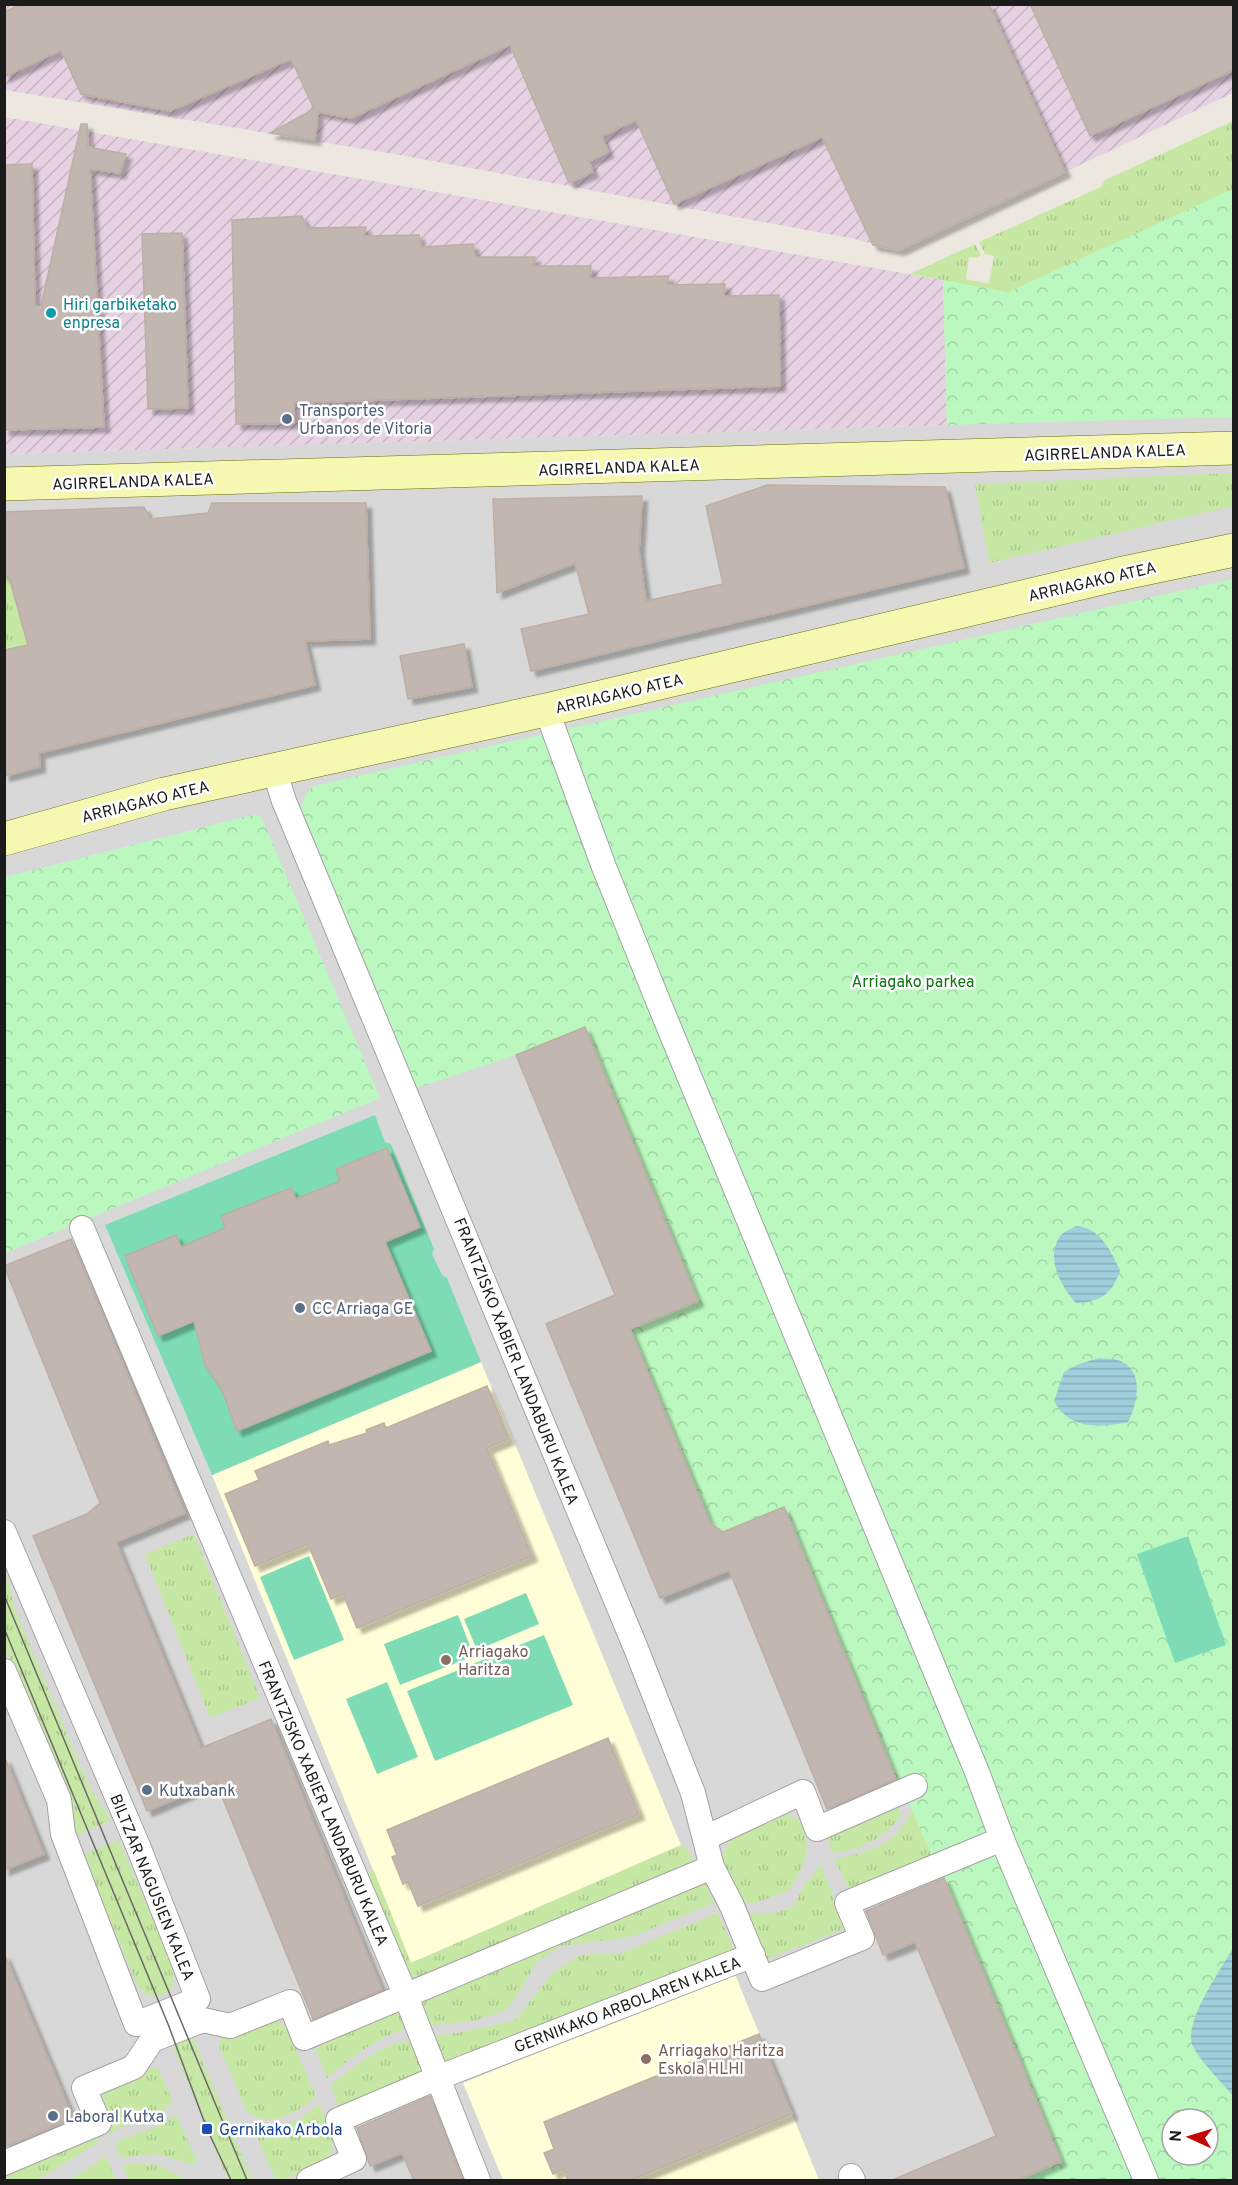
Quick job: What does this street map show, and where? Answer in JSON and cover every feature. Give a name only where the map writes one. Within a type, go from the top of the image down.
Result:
[{"type":"main road","name":"AGIRRELANDA KALEA","points":[[4,484],[1233,448]]},
{"type":"main road","name":"ARRIAGAKO ATEA","points":[[4,838],[164,794],[550,709],[1143,569],[1233,550]]},
{"type":"street","points":[[1143,569],[1233,538]]},
{"type":"street","points":[[552,725],[604,867],[973,1761],[1002,1839],[1146,2181]]},
{"type":"street","name":"FRANTZISKO XABIER LANDABURU KALEA","points":[[274,770],[281,794],[635,1646],[693,1793],[712,1867],[753,1955]]},
{"type":"street","name":"FRANTZISKO XABIER LANDABURU KALEA","points":[[82,1228],[405,1994],[478,2181]]},
{"type":"street","name":"BILTZAR NAGUSIEN KALEA","points":[[4,1532],[138,1846],[198,1999],[136,2024],[63,1834],[59,1800],[4,1671]]},
{"type":"street","points":[[705,1838],[803,1792],[817,1829],[915,1786]]},
{"type":"street","name":"GERNIKAKO ARBOLAREN KALEA","points":[[309,2181],[354,2159],[338,2120],[437,2078],[753,1955],[762,1980],[862,1938],[847,1903],[1002,1839]]},
{"type":"street","points":[[4,2163],[99,2123],[84,2088],[134,2067],[152,2040],[203,2020],[230,2026],[290,2002],[304,2038],[712,1867]]},
{"type":"shaded area","points":[[4,5],[1233,5],[1233,93],[899,250],[850,238],[394,154],[5,90]]},
{"type":"shaded area","points":[[4,117],[943,280],[947,425],[5,454]]},
{"type":"shaded area","points":[[1233,189],[1233,2180],[5,2180],[4,454],[946,425],[1008,292]]},
{"type":"shaded area","name":"Arriagako Haritza","points":[[481,1362],[681,1845],[411,1963],[212,1475]]},
{"type":"shaded area","name":"Arriagako Haritza Eskola HLHI","points":[[734,1972],[819,2180],[503,2180],[463,2083]]},
{"type":"green space","points":[[1233,121],[1233,230],[947,425],[943,280],[910,274],[975,244],[981,255],[977,258],[969,257],[966,279],[989,284],[994,256],[985,254],[979,242],[1101,187],[1105,180]]},
{"type":"green space","points":[[1233,189],[1233,417],[947,425],[943,280],[1008,292]]},
{"type":"green space","points":[[1233,473],[1233,506],[989,563],[975,484]]},
{"type":"green space","points":[[4,577],[9,577],[28,645],[5,650]]},
{"type":"green space","name":"Arriagako parkea","points":[[1233,579],[1233,2180],[1016,2180],[1061,2161],[943,1877],[897,1781],[784,1507],[715,1535],[630,1330],[698,1301],[585,1027],[516,1055],[417,1088],[301,808],[305,795],[313,786]]},
{"type":"green space","points":[[252,815],[261,816],[380,1098],[5,1253],[5,877]]},
{"type":"green space","name":"CC Arriaga GE","points":[[375,1115],[385,1142],[391,1144],[434,1249],[432,1254],[442,1275],[447,1278],[481,1362],[212,1475],[105,1225]]},
{"type":"green space","points":[[194,1534],[260,1698],[210,1718],[145,1554]]},
{"type":"green space","points":[[1188,1536],[1226,1645],[1175,1663],[1137,1554]]},
{"type":"green space","points":[[309,1556],[344,1640],[294,1660],[260,1577]]},
{"type":"green space","points":[[4,1567],[15,1609],[89,1787],[111,1820],[75,1836],[67,1797],[5,1647]]},
{"type":"green space","points":[[526,1593],[539,1624],[477,1650],[464,1619]]},
{"type":"green space","points":[[458,1615],[474,1656],[400,1685],[384,1644]]},
{"type":"green space","points":[[544,1635],[573,1705],[435,1761],[407,1691]]},
{"type":"green space","points":[[387,1682],[418,1757],[377,1774],[346,1699]]},
{"type":"green space","points":[[897,1801],[901,1816],[887,1831],[862,1846],[833,1853],[825,1832]]},
{"type":"green space","points":[[913,1808],[935,1863],[852,1894],[834,1859],[882,1845],[899,1831]]},
{"type":"green space","points":[[778,1811],[800,1820],[807,1850],[803,1864],[789,1891],[754,1903],[734,1902],[720,1861],[725,1850],[742,1828]]},
{"type":"green space","points":[[119,1840],[173,1968],[173,1987],[161,1996],[148,1995],[139,1988],[81,1855]]},
{"type":"green space","points":[[681,1845],[690,1851],[691,1860],[686,1869],[409,1982],[363,1874],[374,1871],[411,1963]]},
{"type":"green space","points":[[821,1865],[846,1928],[765,1960],[741,1913],[776,1913],[794,1906],[804,1886]]},
{"type":"green space","points":[[702,1876],[714,1903],[631,1937],[561,1946],[537,1961],[506,2010],[474,2021],[426,2026],[421,2004],[430,1992]]},
{"type":"green space","points":[[718,1913],[734,1951],[446,2071],[431,2036],[458,2033],[515,2020],[553,1972],[581,1955],[622,1953]]},
{"type":"green space","points":[[400,2010],[406,2029],[374,2043],[327,2078],[314,2044]]},
{"type":"green space","points":[[265,2021],[278,2021],[287,2029],[316,2097],[291,2114],[273,2119],[254,2116],[246,2110],[219,2046],[221,2038]]},
{"type":"green space","points":[[191,2033],[252,2180],[228,2180],[171,2042]]},
{"type":"green space","points":[[411,2040],[424,2076],[340,2110],[330,2085],[378,2051],[399,2042]]},
{"type":"green space","points":[[153,2067],[159,2070],[173,2101],[167,2108],[152,2117],[126,2125],[110,2134],[100,2108],[105,2089]]},
{"type":"green space","points":[[319,2104],[331,2134],[331,2150],[319,2164],[292,2177],[276,2180],[257,2138],[257,2132],[298,2120]]},
{"type":"green space","points":[[176,2114],[196,2159],[194,2165],[157,2154],[121,2158],[115,2144],[154,2128]]},
{"type":"green space","points":[[95,2130],[99,2142],[37,2180],[9,2180],[5,2169]]},
{"type":"green space","points":[[106,2156],[116,2180],[70,2180]]},
{"type":"green space","points":[[134,2163],[159,2165],[185,2180],[129,2180],[123,2166]]},
{"type":"water","points":[[1077,1226],[1099,1236],[1120,1270],[1114,1285],[1104,1295],[1092,1301],[1076,1303],[1060,1280],[1054,1254],[1060,1236]]},
{"type":"water","points":[[1099,1358],[1118,1360],[1127,1364],[1136,1379],[1136,1396],[1128,1422],[1086,1425],[1068,1417],[1054,1401],[1064,1372],[1079,1364]]},
{"type":"water","points":[[1233,1948],[1233,2096],[1197,2053],[1191,2040],[1200,2006]]},
{"type":"building","points":[[21,4],[989,4],[1065,172],[899,250],[873,245],[822,137],[674,204],[636,120],[602,136],[608,152],[589,161],[593,172],[569,183],[510,45],[351,118],[318,112],[315,140],[270,133],[314,109],[291,59],[170,111],[81,94],[61,50],[4,77],[4,12]]},
{"type":"building","points":[[1030,4],[1233,4],[1233,70],[1090,136]]},
{"type":"building","name":"Hiri garbiketako enpresa","points":[[81,124],[87,124],[88,147],[126,154],[120,173],[90,169],[104,427],[4,430],[4,165],[32,164],[35,306],[41,306]]},
{"type":"building","points":[[302,216],[307,228],[366,227],[364,236],[419,235],[421,247],[473,244],[475,257],[535,257],[533,266],[591,266],[590,278],[669,276],[666,285],[725,284],[724,296],[779,295],[780,386],[294,403],[294,423],[236,424],[232,220]]},
{"type":"building","points":[[182,233],[188,408],[148,409],[142,234]]},
{"type":"building","points":[[767,485],[945,487],[964,568],[531,671],[521,629],[589,614],[575,563],[497,593],[493,499],[642,496],[639,551],[646,601],[723,584],[706,506]]},
{"type":"building","points":[[212,503],[366,503],[370,639],[305,641],[315,685],[39,753],[40,767],[4,776],[4,650],[28,645],[9,577],[4,577],[4,512],[144,507],[150,519],[208,513]]},
{"type":"building","points":[[464,644],[472,687],[408,699],[400,656]]},
{"type":"building","points":[[585,1027],[698,1301],[630,1329],[710,1523],[723,1532],[784,1507],[896,1779],[827,1809],[729,1570],[660,1598],[546,1324],[615,1295],[516,1055]]},
{"type":"building","name":"CC Arriaga GE","points":[[387,1148],[420,1227],[385,1242],[431,1351],[237,1431],[222,1390],[205,1365],[194,1321],[158,1336],[125,1256],[176,1235],[181,1247],[225,1228],[221,1216],[291,1188],[296,1199],[340,1181],[336,1169]]},
{"type":"building","points":[[71,1239],[185,1513],[116,1542],[201,1748],[271,1719],[382,1990],[313,2019],[216,1782],[147,1811],[33,1536],[87,1514],[100,1503],[4,1266]]},
{"type":"building","points":[[487,1386],[509,1439],[487,1448],[532,1556],[357,1628],[343,1594],[331,1599],[308,1544],[255,1566],[225,1494],[259,1480],[255,1471],[328,1441],[329,1445],[367,1433],[366,1430],[384,1423],[386,1428]]},
{"type":"building","points":[[608,1738],[639,1814],[418,1906],[408,1882],[403,1884],[392,1857],[397,1855],[387,1830]]},
{"type":"building","points":[[4,1759],[44,1854],[4,1870]]},
{"type":"building","points":[[944,1878],[1061,2161],[1016,2181],[890,2181],[996,2136],[915,1942],[883,1955],[866,1911]]},
{"type":"building","points":[[4,1953],[73,2118],[4,2147]]},
{"type":"building","points":[[759,2034],[792,2114],[629,2181],[568,2181],[564,2169],[553,2174],[544,2153],[554,2149],[544,2122]]},
{"type":"building","points":[[430,2096],[463,2181],[414,2181],[402,2153],[370,2166],[357,2128]]},
{"type":"tram line","points":[[4,1595],[247,2180]]},
{"type":"tram line","points":[[4,1628],[168,2024],[207,2129],[231,2180]]},
{"type":"place","name":"Hiri garbiketako enpresa","points":[[51,313]]},
{"type":"place","name":"Transportes Urbanos de Vitoria","points":[[287,419]]},
{"type":"place","name":"CC Arriaga GE","points":[[300,1308]]},
{"type":"place","name":"Arriagako Haritza","points":[[446,1660]]},
{"type":"place","name":"Kutxabank","points":[[147,1790]]},
{"type":"place","name":"Arriagako Haritza Eskola HLHI","points":[[646,2059]]},
{"type":"place","name":"Laboral Kutxa","points":[[53,2116]]},
{"type":"place","name":"Gernikako Arbola","points":[[207,2129]]}]
